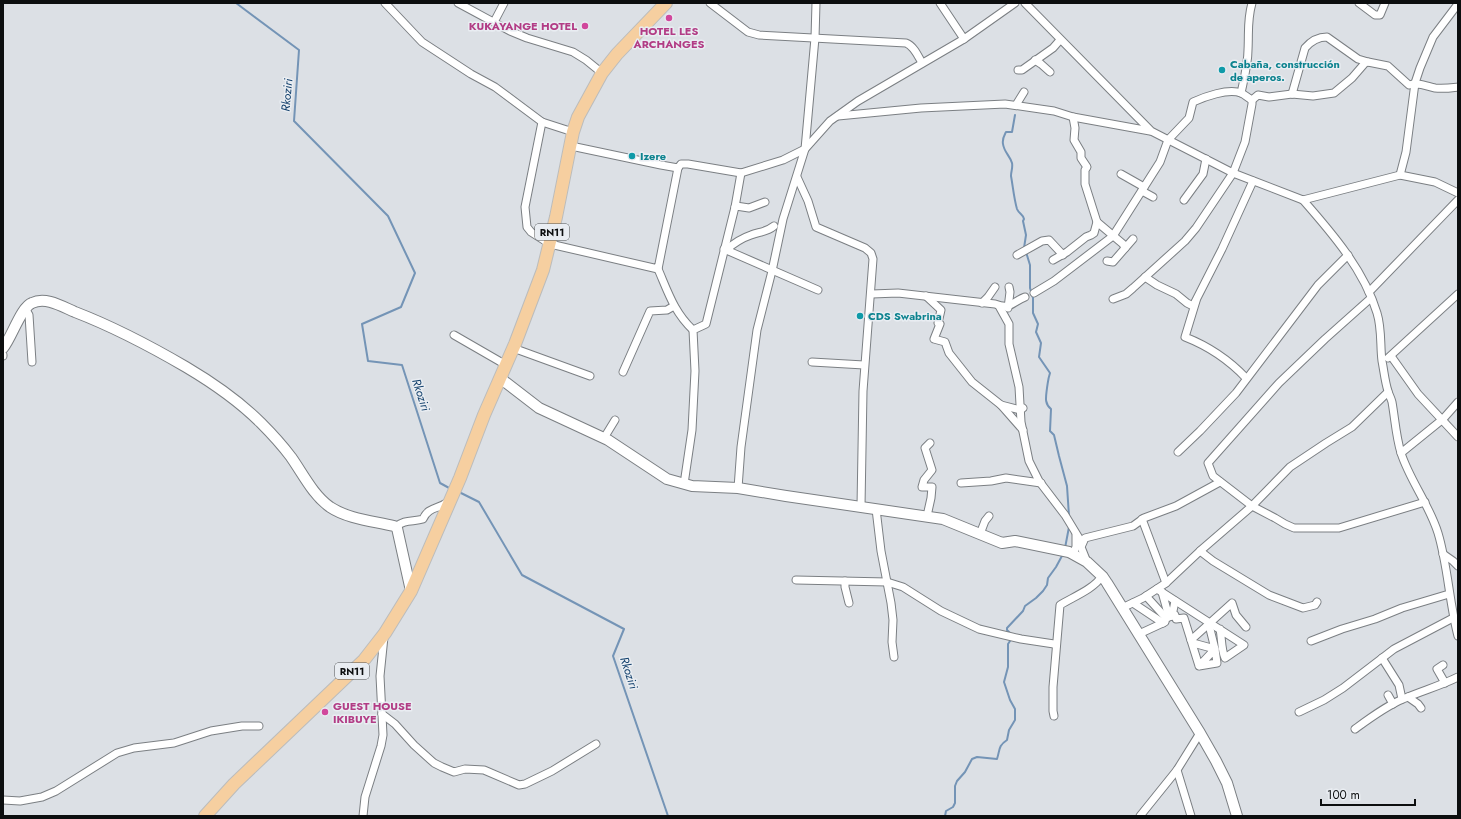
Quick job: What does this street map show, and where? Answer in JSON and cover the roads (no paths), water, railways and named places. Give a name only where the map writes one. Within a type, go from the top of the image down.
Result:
[{"type":"main road","name":"RN11","points":[[205,816],[234,784],[364,660],[385,633],[411,591],[460,478],[543,270],[550,244],[573,132],[578,117],[602,73],[617,54],[666,3]]},
{"type":"street","points":[[385,3],[422,42],[471,74],[495,87],[542,122],[573,132]]},
{"type":"street","points":[[458,3],[527,38],[573,52],[602,73]]},
{"type":"street","points":[[494,22],[504,3]]},
{"type":"street","points":[[710,3],[748,32],[760,35],[906,43],[909,44],[922,63]]},
{"type":"street","points":[[738,488],[741,447],[757,330],[784,219],[805,149],[815,38],[816,3]]},
{"type":"street","points":[[940,3],[964,40]]},
{"type":"street","points":[[684,484],[692,430],[695,371],[693,330],[683,320],[674,306],[658,269],[678,168],[681,164],[688,164],[741,173],[783,160],[805,149],[830,121],[858,101],[964,40],[1015,3]]},
{"type":"street","points":[[1025,3],[1151,131],[1233,173],[1303,200],[1348,255],[1370,295],[1377,314],[1382,362],[1401,453],[1438,532],[1453,618],[1458,636]]},
{"type":"street","points":[[1241,93],[1246,70],[1248,50],[1248,19],[1252,3]]},
{"type":"street","points":[[1359,3],[1377,16],[1380,15],[1385,3]]},
{"type":"street","points":[[1400,174],[1406,152],[1415,83],[1420,68],[1433,37],[1458,4]]},
{"type":"street","points":[[1292,94],[1305,48],[1309,42],[1318,38],[1327,37],[1358,59],[1388,66],[1409,85],[1415,83],[1446,89],[1458,87]]},
{"type":"street","points":[[1018,70],[1022,70],[1053,48],[1060,40]]},
{"type":"street","points":[[1035,60],[1050,72]]},
{"type":"street","points":[[1113,299],[1126,294],[1185,241],[1196,228],[1233,173],[1245,142],[1252,100],[1258,95],[1274,96],[1292,94],[1313,96],[1334,93],[1352,78],[1365,63],[1368,62]]},
{"type":"street","points":[[1016,105],[1024,92]]},
{"type":"street","points":[[1034,293],[1054,281],[1113,236],[1160,162],[1168,140],[1189,118],[1193,102],[1204,96],[1228,92],[1241,93],[1252,100]]},
{"type":"street","points":[[837,117],[921,108],[1005,104],[1054,111],[1074,117],[1151,131]]},
{"type":"street","points":[[1074,117],[1074,140],[1081,152],[1081,158],[1087,167],[1085,170],[1085,184],[1097,222],[1123,244],[1125,248]]},
{"type":"street","points":[[542,122],[525,207],[527,227],[531,232],[550,244],[658,269]]},
{"type":"street","points":[[571,146],[678,168]]},
{"type":"street","points":[[1184,200],[1203,174],[1206,159]]},
{"type":"street","points":[[693,330],[706,324],[735,207],[741,173]]},
{"type":"street","points":[[1121,174],[1153,197]]},
{"type":"street","points":[[1303,200],[1400,174],[1435,182],[1458,194]]},
{"type":"street","points":[[797,177],[808,200],[816,227],[865,248],[871,253],[873,259],[872,294],[864,365],[861,443],[861,506]]},
{"type":"street","points":[[1145,277],[1157,285],[1176,294],[1187,303],[1191,305],[1194,304],[1222,249],[1253,181]]},
{"type":"street","points":[[1425,502],[1339,528],[1294,528],[1252,506],[1220,482],[1209,469],[1208,463],[1279,383],[1370,295],[1458,200]]},
{"type":"street","points":[[735,207],[749,208],[766,202]]},
{"type":"street","points":[[1053,260],[1063,255],[1086,237],[1091,235],[1094,232],[1097,222]]},
{"type":"street","points":[[725,250],[734,243],[768,231],[774,226]]},
{"type":"street","points":[[1107,261],[1113,262],[1133,239]]},
{"type":"street","points":[[1017,255],[1042,241],[1049,240],[1063,255]]},
{"type":"street","points":[[725,250],[818,290]]},
{"type":"street","points":[[1178,452],[1236,393],[1318,285],[1348,255]]},
{"type":"street","points":[[982,303],[995,286]]},
{"type":"street","points":[[1005,316],[1010,292],[1009,286]]},
{"type":"street","points":[[872,294],[898,293],[1008,307],[1015,301],[1025,297]]},
{"type":"street","points":[[1382,362],[1391,356],[1458,294]]},
{"type":"street","points":[[926,296],[941,310]]},
{"type":"street","points":[[946,298],[941,310],[938,323],[940,324],[934,339],[945,342],[949,353],[972,382],[1000,405],[1023,427]]},
{"type":"street","points":[[1197,299],[1185,337],[1200,344],[1226,360],[1246,378]]},
{"type":"street","points":[[3,348],[12,335],[25,308],[34,302],[47,301],[117,329],[165,354],[232,398],[260,422],[281,444],[306,481],[320,499],[330,507],[345,515],[396,527]]},
{"type":"street","points":[[623,372],[650,311],[667,310],[674,306]]},
{"type":"street","points":[[999,306],[1009,324],[1009,344],[1019,387],[1023,427],[1029,461],[1041,483],[1065,515],[1082,543]]},
{"type":"street","points":[[25,308],[30,315],[32,362]]},
{"type":"street","points":[[454,336],[506,365]]},
{"type":"street","points":[[513,348],[590,376]]},
{"type":"street","points":[[1391,356],[1418,394],[1443,419],[1458,437]]},
{"type":"street","points":[[812,362],[864,365]]},
{"type":"street","points":[[500,378],[539,408],[604,438],[667,479],[692,486],[738,488],[943,519],[1002,543],[1015,541],[1061,549],[1087,562],[1102,576],[1200,733],[1227,783],[1238,816]]},
{"type":"street","points":[[1122,608],[1160,590],[1200,551],[1252,506],[1290,467],[1326,442],[1352,427],[1388,392]]},
{"type":"street","points":[[1401,453],[1443,419],[1458,402]]},
{"type":"street","points":[[1000,405],[1022,409]]},
{"type":"street","points":[[604,438],[615,420]]},
{"type":"street","points":[[927,516],[932,487],[922,487],[924,480],[932,470],[925,448],[930,443]]},
{"type":"street","points":[[961,483],[991,482],[1006,478],[1041,483]]},
{"type":"street","points":[[1087,562],[1081,547],[1085,538],[1133,526],[1142,519],[1176,506],[1220,482]]},
{"type":"street","points":[[396,527],[400,523],[424,519],[426,513],[443,505],[452,497]]},
{"type":"street","points":[[876,509],[880,551],[893,620],[892,642],[894,657]]},
{"type":"street","points":[[980,534],[985,521],[989,516]]},
{"type":"street","points":[[1142,519],[1166,583]]},
{"type":"street","points":[[396,527],[398,530],[411,591]]},
{"type":"street","points":[[1073,554],[1076,547],[1076,534]]},
{"type":"street","points":[[1200,551],[1213,561],[1269,595],[1303,608],[1315,605],[1317,602]]},
{"type":"street","points":[[1443,554],[1458,566]]},
{"type":"street","points":[[1054,716],[1052,696],[1060,604],[1084,592],[1102,576]]},
{"type":"street","points":[[796,580],[886,582],[903,587],[941,611],[980,629],[1022,639],[1054,644],[1056,646]]},
{"type":"street","points":[[845,580],[849,603]]},
{"type":"street","points":[[1160,590],[1210,624],[1217,663],[1199,666]]},
{"type":"street","points":[[1160,590],[1170,619]]},
{"type":"street","points":[[1311,641],[1402,608],[1449,594]]},
{"type":"street","points":[[1146,596],[1170,619]]},
{"type":"street","points":[[1170,619],[1175,601]]},
{"type":"street","points":[[1133,603],[1170,619],[1184,618],[1199,666]]},
{"type":"street","points":[[1192,641],[1210,624],[1222,620],[1232,603],[1236,615],[1246,627]]},
{"type":"street","points":[[1139,634],[1170,619],[1183,605]]},
{"type":"street","points":[[1299,712],[1324,700],[1343,688],[1394,649],[1453,618]]},
{"type":"street","points":[[1210,624],[1222,620]]},
{"type":"street","points":[[363,816],[365,797],[382,741],[380,672],[385,633]]},
{"type":"street","points":[[1192,641],[1214,649]]},
{"type":"street","points":[[1195,653],[1214,649]]},
{"type":"street","points":[[1199,666],[1214,649]]},
{"type":"street","points":[[1382,658],[1399,685],[1405,698],[1418,704],[1421,708]]},
{"type":"street","points":[[1443,665],[1437,669],[1445,683]]},
{"type":"street","points":[[1355,729],[1393,704],[1458,677]]},
{"type":"street","points":[[1388,694],[1393,704]]},
{"type":"street","points":[[382,714],[395,724],[419,750],[442,768],[454,772],[465,769],[484,770],[519,785],[525,784],[552,771],[596,744]]},
{"type":"street","points":[[3,800],[20,801],[42,797],[112,756],[126,750],[174,743],[222,729],[242,726],[258,726]]},
{"type":"street","points":[[1142,815],[1177,770],[1200,733]]},
{"type":"street","points":[[1177,770],[1191,816]]},
{"type":"waterway","name":"Rkoziri","points":[[236,3],[299,50],[294,121],[388,216],[415,273],[401,307],[362,324],[368,361],[402,365],[440,483],[451,489]]},
{"type":"waterway","points":[[1015,115],[1012,132],[1006,132],[1003,142],[1012,163],[1011,176],[1017,209],[1024,219],[1023,221],[1026,235],[1024,248]]},
{"type":"waterway","points":[[1026,252],[1030,265],[1030,288],[1033,298],[1033,313],[1038,324],[1036,332],[1041,343],[1039,357],[1050,373],[1046,397],[1046,402],[1051,409],[1050,431],[1054,435],[1067,486],[1069,516]]},
{"type":"waterway","name":"Rkoziri","points":[[459,492],[479,502],[522,575],[624,629],[613,656],[668,816]]},
{"type":"waterway","points":[[1065,548],[1069,527]]},
{"type":"waterway","points":[[1011,634],[1007,628],[1023,611],[1025,606],[1043,591],[1047,585],[1048,578],[1063,554]]},
{"type":"waterway","points":[[945,816],[946,811],[953,807],[955,803],[955,786],[957,781],[965,772],[972,759],[977,757],[997,759],[1000,748],[1007,740],[1009,730],[1015,720],[1015,709],[1010,700],[1004,682],[1008,667],[1008,644],[1012,638]]},
{"type":"place","name":"HOTEL LES ARCHANGES","points":[[669,18]]},
{"type":"place","name":"KUKAYANGE HOTEL","points":[[585,26]]},
{"type":"place","name":"Cabaña, construcción de aperos.","points":[[1222,70]]},
{"type":"place","name":"Izere","points":[[632,156]]},
{"type":"place","name":"CDS Swabrina","points":[[860,316]]},
{"type":"place","name":"GUEST HOUSE IKIBUYE","points":[[325,712]]}]
